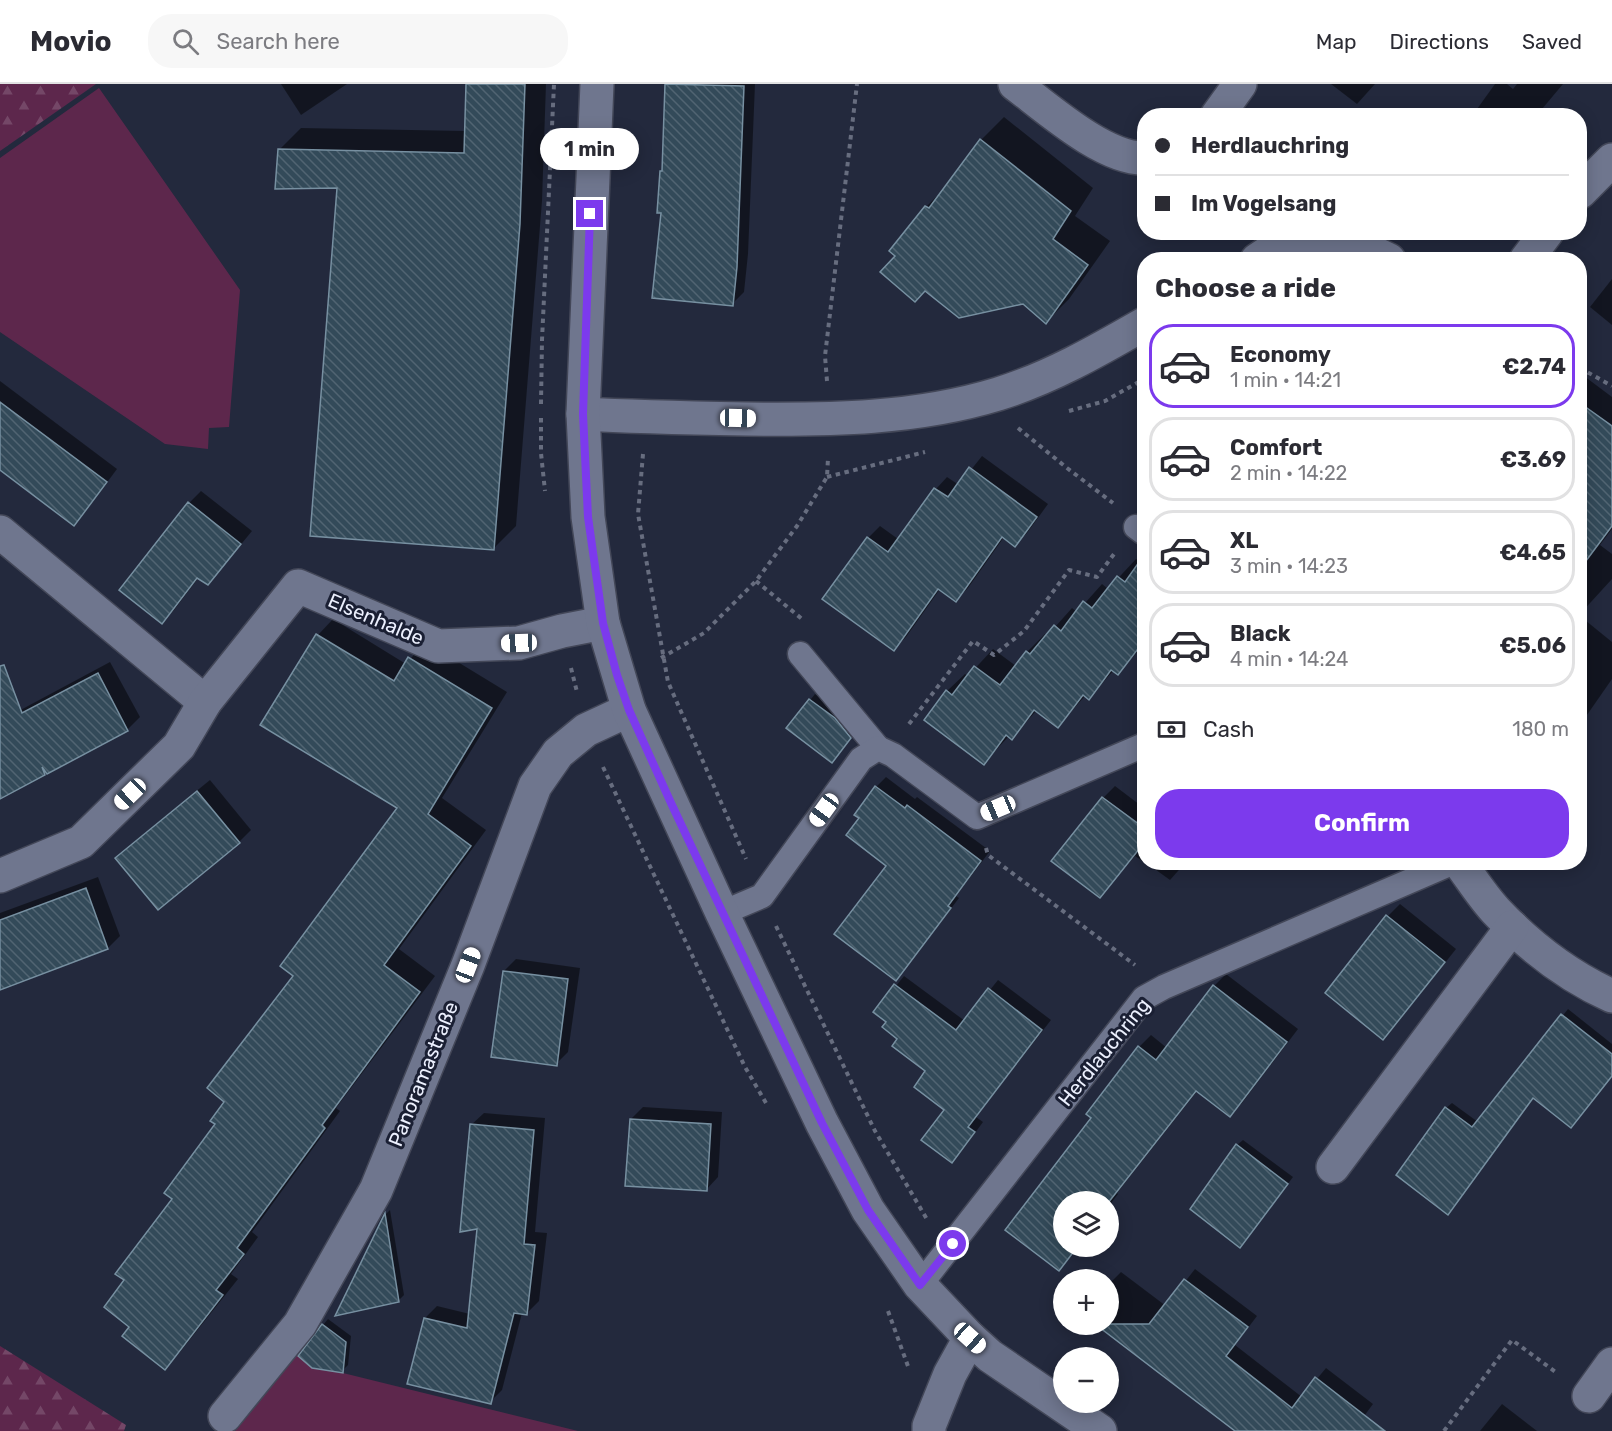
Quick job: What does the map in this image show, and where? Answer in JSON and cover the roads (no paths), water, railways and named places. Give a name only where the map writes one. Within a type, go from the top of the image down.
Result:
[{"type":"street","points":[[597,84],[583,414],[588,517],[603,623],[629,710],[822,1123],[868,1210],[920,1285],[970,1338],[990,1356],[1100,1431]]},
{"type":"street","points":[[1015,84],[1091,140],[1137,158]]},
{"type":"street","points":[[1223,108],[1240,84]]},
{"type":"street","points":[[1587,185],[1612,160]]},
{"type":"street","points":[[1259,249],[1323,243],[1366,249],[1372,252]]},
{"type":"street","points":[[583,414],[830,420],[917,412],[998,394],[1074,364],[1137,328]]},
{"type":"street","points":[[0,532],[204,702]]},
{"type":"street","name":"Elsenhalde","points":[[0,876],[81,842],[180,746],[204,702],[298,586],[438,646],[519,643],[603,623]]},
{"type":"street","name":"Panoramastraße","points":[[225,1416],[300,1324],[376,1190],[468,965],[535,786],[558,753],[586,730],[629,710]]},
{"type":"street","points":[[1465,870],[1494,909],[1546,958],[1594,988],[1612,996]]},
{"type":"street","points":[[1333,1167],[1512,927]]},
{"type":"street","points":[[929,1431],[950,1374],[970,1338]]},
{"type":"street","points":[[1589,1396],[1612,1364]]},
{"type":"lane","points":[[800,654],[883,750],[977,817],[1137,748]]},
{"type":"lane","points":[[722,913],[762,896],[861,759],[883,750]]},
{"type":"lane","name":"Herdlauchring","points":[[920,1285],[1144,998],[1164,987],[1435,870]]}]
